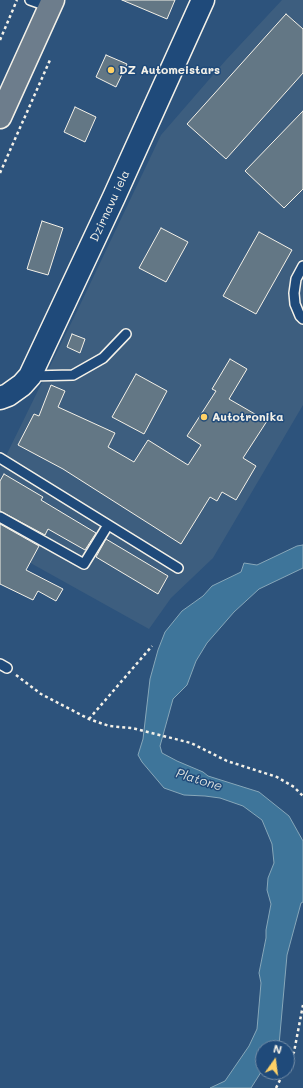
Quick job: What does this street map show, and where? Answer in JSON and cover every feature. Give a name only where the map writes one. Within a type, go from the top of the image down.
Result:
[{"type":"main road","points":[[0,117],[44,2]]},
{"type":"street","name":"Dzirnavu iela","points":[[0,398],[8,395],[22,385],[30,376],[114,197],[203,0]]},
{"type":"lane","points":[[303,266],[296,279],[294,293],[295,304],[300,316],[303,319]]},
{"type":"lane","points":[[30,376],[73,375],[102,358],[126,334]]},
{"type":"lane","points":[[0,458],[178,568]]},
{"type":"lane","points":[[0,517],[84,564],[108,525]]},
{"type":"path","points":[[0,40],[18,0]]},
{"type":"path","points":[[0,173],[50,60]]},
{"type":"path","points":[[89,718],[152,646]]},
{"type":"path","points":[[3,666],[41,694],[89,718],[109,726],[132,728],[191,743],[227,761],[278,777],[294,787],[303,796]]},
{"type":"path","points":[[295,1047],[303,1005]]},
{"type":"shaded area","points":[[282,0],[303,0],[303,405],[213,558],[171,598],[149,629],[0,546],[0,468],[161,135],[226,60]]},
{"type":"water","name":"Platone","points":[[303,545],[303,568],[259,589],[234,612],[207,643],[196,661],[187,685],[173,699],[160,746],[162,753],[203,772],[208,776],[259,792],[289,816],[303,841],[303,902],[301,903],[287,955],[279,1040],[255,1040],[256,1080],[251,1088],[210,1088],[225,1081],[249,1046],[257,1029],[261,983],[259,973],[271,904],[267,890],[268,878],[274,863],[272,844],[262,820],[243,806],[220,798],[184,795],[164,788],[142,762],[138,755],[143,739],[150,679],[165,632],[182,611],[203,596],[212,586],[241,572],[244,563],[257,565],[297,546]]},
{"type":"building","points":[[122,0],[175,0],[167,19]]},
{"type":"building","points":[[286,14],[303,29],[303,73],[226,159],[187,124]]},
{"type":"building","points":[[106,55],[127,64],[116,87],[96,77]]},
{"type":"building","points":[[75,107],[96,117],[85,142],[64,132]]},
{"type":"building","points":[[303,111],[303,189],[284,208],[245,171]]},
{"type":"building","points":[[42,221],[63,228],[48,275],[27,269]]},
{"type":"building","points":[[161,228],[188,242],[166,282],[139,268]]},
{"type":"building","points":[[259,232],[292,250],[256,314],[223,296]]},
{"type":"building","points":[[72,334],[85,339],[80,353],[67,347]]},
{"type":"building","points":[[230,359],[247,369],[229,399],[267,421],[243,458],[256,466],[236,500],[222,492],[217,501],[210,497],[181,544],[63,469],[18,445],[34,414],[39,416],[51,385],[65,391],[58,407],[115,433],[108,447],[134,462],[148,440],[188,465],[201,445],[187,436],[216,391],[212,389]]},
{"type":"building","points":[[136,374],[167,391],[144,434],[112,417]]},
{"type":"building","points":[[4,474],[43,497],[41,500],[96,533],[85,550],[48,529],[45,535],[0,511],[0,481]]},
{"type":"building","points":[[0,524],[39,546],[26,570],[63,589],[56,601],[38,591],[33,600],[0,584]]},
{"type":"building","points":[[106,539],[168,576],[158,594],[96,557]]},
{"type":"place","name":"DZ Automeistars","points":[[111,70]]},
{"type":"place","name":"Autotronika","points":[[204,417]]}]
